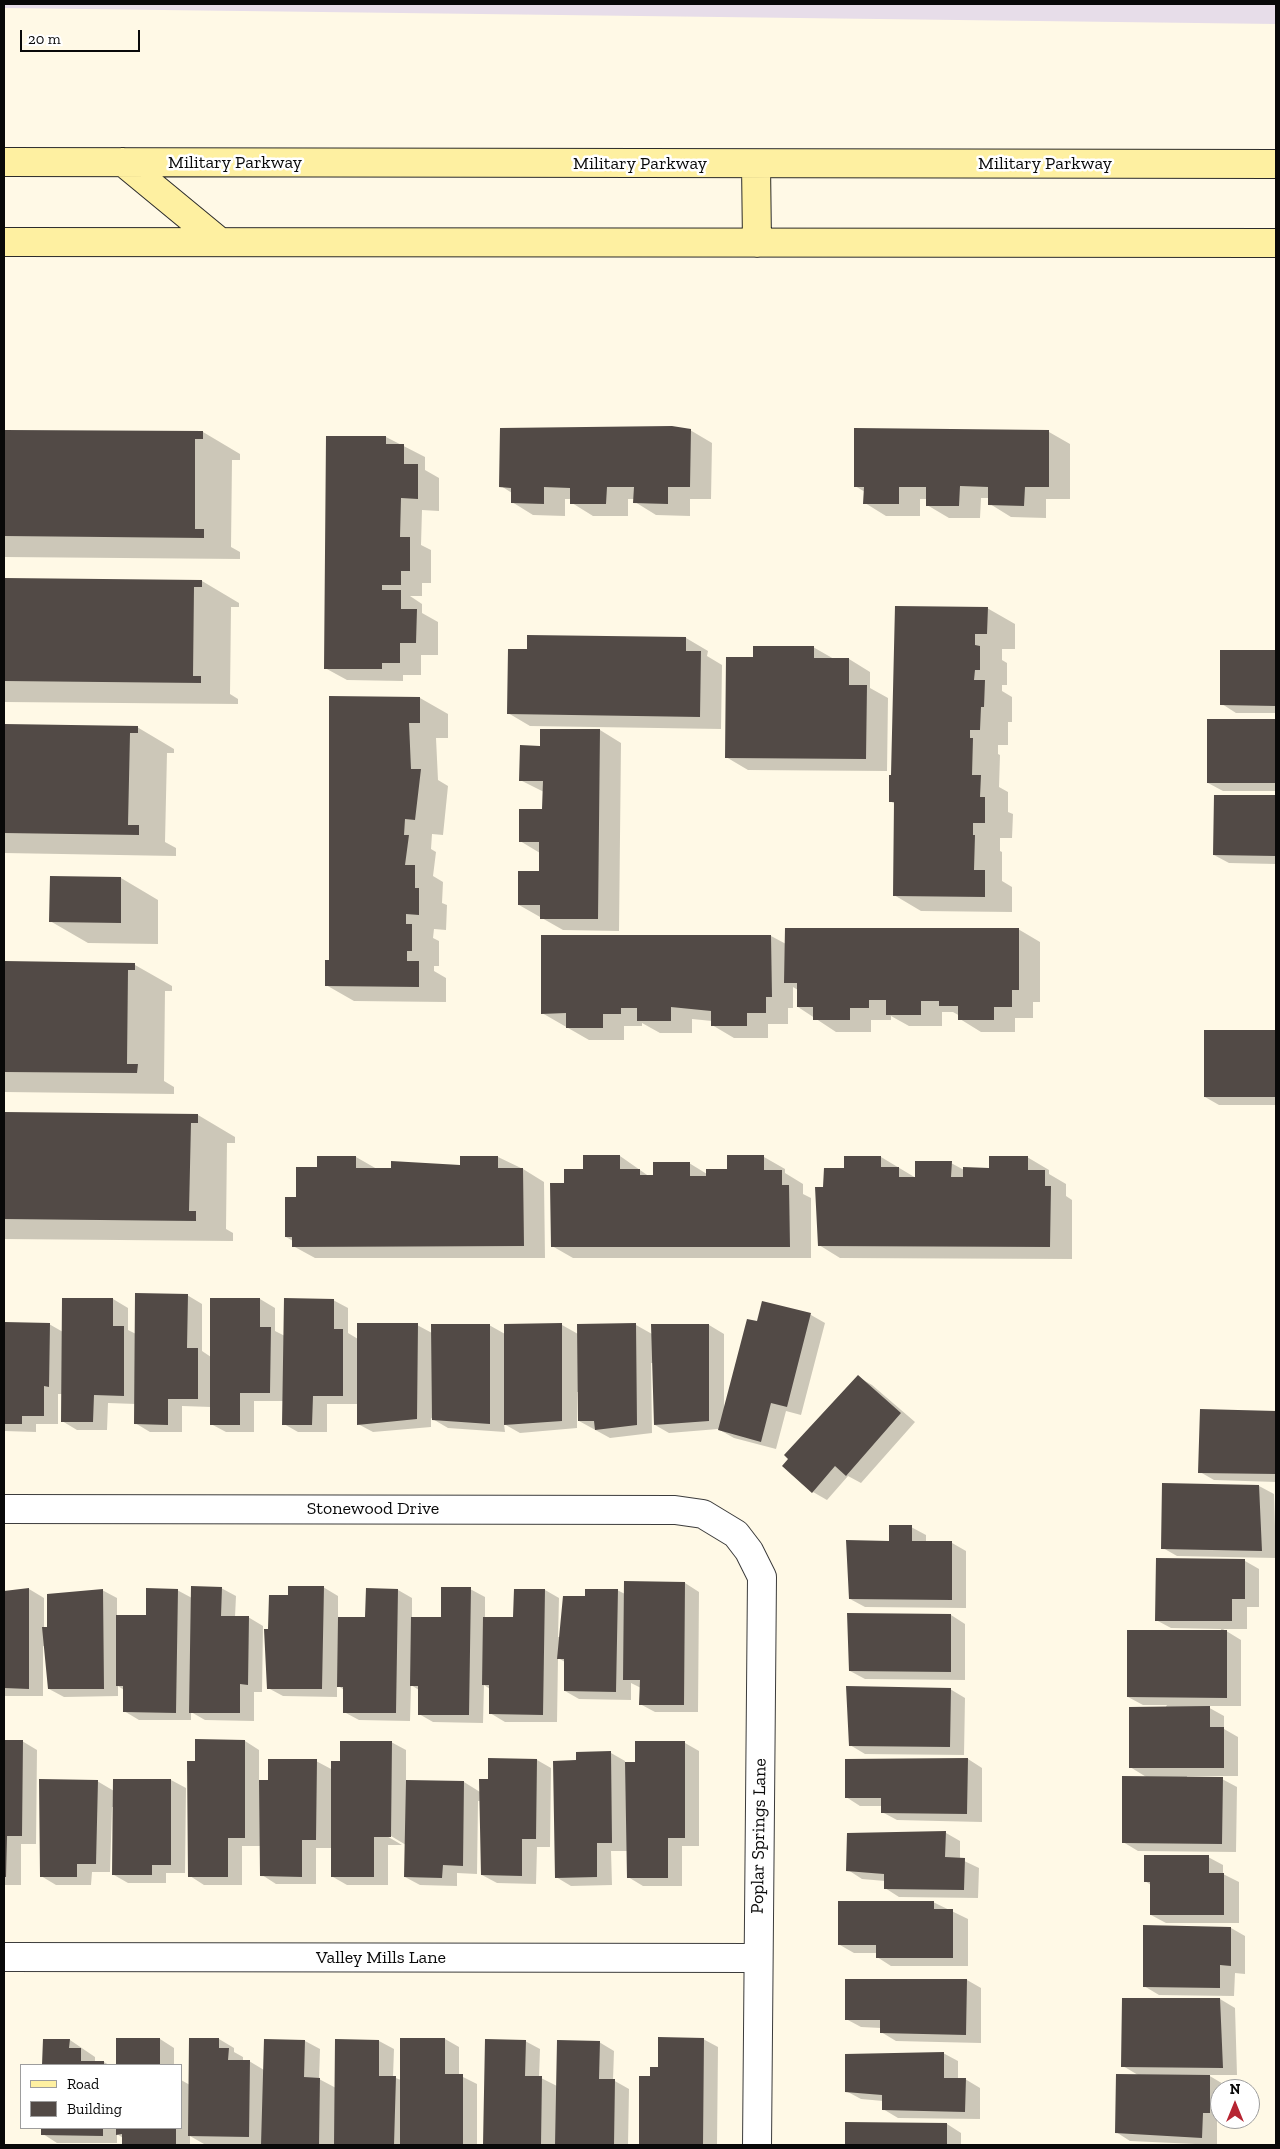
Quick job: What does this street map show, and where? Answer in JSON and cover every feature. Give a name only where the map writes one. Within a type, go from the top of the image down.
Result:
[{"type":"main road","name":"Military Parkway","points":[[4,162],[1276,164]]},
{"type":"main road","points":[[123,162],[220,242]]},
{"type":"main road","points":[[756,164],[757,243]]},
{"type":"main road","points":[[4,242],[1276,243]]},
{"type":"street","name":"Stonewood Drive","points":[[4,1509],[674,1510],[703,1514],[736,1534]]},
{"type":"street","name":"Poplar Springs Lane","points":[[736,1534],[749,1551],[762,1577],[757,1958],[757,2145]]},
{"type":"street","name":"Valley Mills Lane","points":[[4,1958],[757,1958]]},
{"type":"shaded area","points":[[4,4],[1276,4],[1276,24],[4,8]]},
{"type":"building","points":[[672,426],[691,429],[690,487],[668,487],[668,504],[633,503],[634,487],[607,487],[606,504],[570,504],[570,488],[544,487],[544,504],[511,503],[511,488],[499,487],[500,428]]},
{"type":"building","points":[[854,428],[1049,430],[1049,487],[1025,487],[1024,506],[988,505],[988,487],[960,486],[959,506],[926,506],[926,487],[899,487],[899,504],[863,504],[864,487],[854,487]]},
{"type":"building","points":[[4,430],[203,431],[203,439],[195,439],[195,529],[204,529],[204,538],[4,536]]},
{"type":"building","points":[[326,436],[386,436],[386,444],[404,444],[404,464],[418,464],[418,499],[401,498],[400,537],[410,537],[410,571],[401,571],[401,585],[382,585],[382,590],[401,590],[401,609],[417,609],[416,643],[400,643],[400,663],[382,663],[382,669],[324,669]]},
{"type":"building","points":[[4,578],[202,580],[202,587],[194,587],[193,676],[201,676],[201,683],[4,681]]},
{"type":"building","points":[[895,606],[988,607],[987,634],[975,634],[975,645],[980,646],[980,670],[975,670],[974,680],[985,680],[984,707],[981,707],[980,730],[970,730],[970,738],[973,738],[972,775],[981,775],[980,797],[985,797],[985,823],[973,823],[973,835],[975,835],[974,870],[985,870],[985,897],[893,896],[894,802],[889,802],[889,775],[891,775]]},
{"type":"building","points":[[527,635],[686,637],[686,651],[701,651],[700,717],[507,714],[508,649],[527,649]]},
{"type":"building","points":[[753,646],[814,646],[814,658],[849,658],[849,685],[867,685],[866,759],[725,758],[726,657],[753,657]]},
{"type":"building","points":[[1220,650],[1276,650],[1276,706],[1220,705]]},
{"type":"building","points":[[329,696],[420,697],[420,723],[409,723],[411,769],[421,769],[415,820],[405,819],[404,835],[409,835],[405,865],[415,865],[415,888],[419,888],[419,915],[406,914],[406,924],[412,924],[412,951],[407,951],[407,961],[419,961],[419,987],[325,986],[325,960],[329,960]]},
{"type":"building","points":[[1207,719],[1276,719],[1276,783],[1207,783]]},
{"type":"building","points":[[4,724],[138,726],[138,733],[130,733],[128,825],[139,825],[139,835],[4,833]]},
{"type":"building","points":[[540,729],[600,729],[598,919],[540,919],[540,905],[518,905],[518,871],[539,871],[539,842],[519,842],[519,809],[542,809],[543,781],[519,781],[520,745],[540,746]]},
{"type":"building","points":[[1214,795],[1276,795],[1276,856],[1213,855]]},
{"type":"building","points":[[50,876],[121,877],[121,923],[49,922]]},
{"type":"building","points":[[785,928],[1019,928],[1019,990],[1012,990],[1012,1007],[994,1007],[994,1020],[958,1020],[958,1006],[939,1006],[939,1001],[921,1001],[921,1015],[886,1015],[886,1000],[869,1000],[869,1008],[850,1008],[850,1020],[813,1020],[813,1007],[797,1007],[797,983],[784,983]]},
{"type":"building","points":[[541,935],[771,935],[772,997],[766,997],[766,1013],[747,1013],[747,1026],[711,1026],[711,1011],[671,1007],[671,1021],[637,1021],[637,1008],[621,1008],[621,1014],[603,1014],[603,1028],[566,1028],[566,1013],[541,1014]]},
{"type":"building","points":[[4,961],[135,963],[135,970],[128,970],[127,1064],[138,1064],[137,1073],[4,1072]]},
{"type":"building","points":[[1204,1030],[1276,1030],[1276,1097],[1204,1097]]},
{"type":"building","points":[[4,1112],[198,1114],[198,1123],[191,1123],[189,1211],[196,1211],[196,1221],[4,1219]]},
{"type":"building","points":[[583,1155],[620,1155],[620,1169],[640,1169],[640,1175],[653,1175],[653,1162],[690,1162],[690,1176],[706,1176],[706,1169],[727,1169],[727,1155],[764,1155],[764,1170],[782,1170],[782,1185],[789,1185],[790,1247],[551,1247],[550,1183],[564,1183],[564,1169],[583,1169]]},
{"type":"building","points":[[317,1156],[356,1156],[356,1168],[391,1168],[391,1161],[460,1165],[460,1156],[498,1156],[498,1168],[523,1168],[524,1246],[292,1247],[292,1237],[285,1237],[285,1197],[296,1197],[296,1167],[317,1167]]},
{"type":"building","points":[[844,1156],[881,1156],[881,1167],[899,1167],[899,1177],[915,1177],[915,1161],[952,1161],[951,1177],[963,1177],[963,1167],[989,1168],[989,1156],[1028,1156],[1028,1170],[1045,1170],[1045,1186],[1051,1186],[1050,1247],[818,1246],[815,1187],[823,1187],[824,1168],[844,1168]]},
{"type":"building","points":[[135,1293],[188,1294],[187,1348],[198,1348],[198,1399],[168,1399],[168,1425],[134,1424]]},
{"type":"building","points":[[62,1298],[113,1298],[113,1326],[124,1326],[124,1396],[94,1395],[93,1422],[61,1422]]},
{"type":"building","points":[[210,1298],[260,1298],[260,1327],[271,1327],[270,1393],[240,1393],[240,1425],[210,1425]]},
{"type":"building","points":[[284,1298],[334,1299],[334,1329],[343,1329],[343,1396],[313,1396],[312,1425],[282,1425]]},
{"type":"building","points":[[762,1301],[811,1313],[787,1407],[771,1403],[761,1442],[718,1430],[747,1319],[757,1321]]},
{"type":"building","points":[[4,1322],[50,1323],[49,1387],[44,1386],[44,1416],[22,1416],[22,1424],[4,1424]]},
{"type":"building","points":[[357,1323],[418,1323],[417,1419],[357,1425]]},
{"type":"building","points":[[562,1323],[562,1421],[504,1425],[504,1324]]},
{"type":"building","points":[[636,1323],[637,1425],[595,1430],[594,1421],[578,1421],[577,1324]]},
{"type":"building","points":[[431,1324],[490,1324],[490,1424],[432,1420]]},
{"type":"building","points":[[651,1324],[709,1324],[709,1421],[654,1425]]},
{"type":"building","points":[[858,1375],[901,1413],[846,1476],[835,1466],[812,1493],[782,1466],[788,1459],[784,1455]]},
{"type":"building","points":[[1200,1409],[1276,1411],[1276,1474],[1198,1473]]},
{"type":"building","points":[[1162,1483],[1259,1485],[1262,1551],[1161,1549]]},
{"type":"building","points":[[889,1525],[912,1525],[912,1541],[952,1541],[952,1600],[849,1599],[846,1540],[889,1541]]},
{"type":"building","points":[[1156,1558],[1245,1559],[1245,1599],[1232,1599],[1232,1621],[1155,1621]]},
{"type":"building","points":[[624,1581],[685,1582],[684,1705],[639,1705],[640,1680],[623,1680]]},
{"type":"building","points":[[191,1586],[222,1587],[221,1616],[249,1616],[248,1685],[240,1684],[240,1713],[189,1713]]},
{"type":"building","points":[[288,1586],[324,1586],[322,1689],[267,1689],[264,1629],[268,1629],[269,1595],[288,1595]]},
{"type":"building","points":[[441,1587],[471,1587],[469,1715],[418,1715],[418,1686],[410,1686],[411,1617],[441,1617]]},
{"type":"building","points":[[29,1588],[29,1689],[4,1688],[4,1591]]},
{"type":"building","points":[[146,1588],[178,1589],[176,1713],[123,1712],[123,1686],[116,1686],[116,1615],[146,1615]]},
{"type":"building","points":[[366,1588],[398,1589],[396,1713],[343,1713],[343,1687],[337,1687],[338,1617],[365,1617]]},
{"type":"building","points":[[103,1589],[104,1689],[48,1689],[42,1627],[47,1627],[47,1594]]},
{"type":"building","points":[[514,1589],[545,1589],[543,1715],[489,1714],[489,1685],[482,1685],[483,1617],[513,1617]]},
{"type":"building","points":[[585,1589],[618,1589],[616,1692],[564,1691],[564,1659],[557,1659],[563,1596],[585,1596]]},
{"type":"building","points":[[847,1613],[951,1614],[951,1672],[849,1671]]},
{"type":"building","points":[[1127,1630],[1227,1630],[1227,1698],[1127,1697]]},
{"type":"building","points":[[846,1686],[951,1688],[950,1747],[849,1746]]},
{"type":"building","points":[[1210,1706],[1210,1727],[1224,1727],[1224,1768],[1129,1768],[1129,1707]]},
{"type":"building","points":[[195,1739],[245,1740],[245,1838],[228,1838],[228,1877],[188,1877],[187,1761],[195,1761]]},
{"type":"building","points":[[4,1740],[23,1740],[22,1836],[7,1836],[6,1877],[4,1877]]},
{"type":"building","points":[[340,1741],[392,1741],[391,1837],[374,1837],[374,1877],[331,1877],[331,1761],[340,1761]]},
{"type":"building","points":[[635,1741],[685,1741],[685,1838],[668,1838],[668,1878],[627,1878],[625,1762],[635,1762]]},
{"type":"building","points":[[611,1751],[612,1843],[597,1843],[597,1877],[555,1878],[553,1761],[576,1760],[576,1752]]},
{"type":"building","points":[[488,1758],[537,1759],[536,1839],[522,1839],[522,1876],[481,1875],[479,1779],[488,1779]]},
{"type":"building","points":[[968,1758],[967,1814],[881,1813],[881,1798],[845,1798],[845,1759]]},
{"type":"building","points":[[268,1759],[317,1759],[316,1840],[302,1840],[302,1877],[260,1876],[259,1780],[268,1780]]},
{"type":"building","points":[[1122,1776],[1223,1777],[1222,1844],[1122,1843]]},
{"type":"building","points":[[39,1779],[98,1780],[96,1864],[77,1864],[77,1877],[40,1877]]},
{"type":"building","points":[[113,1779],[171,1779],[171,1865],[152,1865],[152,1875],[112,1875]]},
{"type":"building","points":[[406,1780],[464,1781],[463,1866],[443,1865],[442,1878],[404,1877]]},
{"type":"building","points":[[946,1831],[945,1857],[965,1858],[964,1890],[884,1889],[884,1874],[846,1871],[847,1833]]},
{"type":"building","points":[[1144,1855],[1209,1855],[1209,1873],[1224,1873],[1224,1915],[1150,1915],[1150,1882],[1144,1882]]},
{"type":"building","points":[[838,1901],[934,1901],[934,1909],[953,1909],[953,1958],[876,1958],[876,1945],[838,1945]]},
{"type":"building","points":[[1143,1925],[1231,1927],[1231,1966],[1220,1965],[1220,1988],[1143,1987]]},
{"type":"building","points":[[845,1979],[967,1979],[966,2035],[880,2033],[880,2020],[845,2020]]},
{"type":"building","points":[[1122,1998],[1220,1998],[1223,2068],[1121,2067]]},
{"type":"building","points":[[658,2037],[704,2038],[703,2145],[639,2145],[639,2076],[650,2076],[650,2067],[658,2067]]},
{"type":"building","points":[[116,2038],[160,2038],[160,2064],[116,2064]]},
{"type":"building","points":[[189,2038],[219,2038],[219,2048],[229,2048],[228,2060],[250,2060],[249,2137],[188,2136]]},
{"type":"building","points":[[400,2038],[445,2038],[445,2074],[463,2074],[463,2145],[400,2145]]},
{"type":"building","points":[[43,2039],[70,2039],[69,2048],[81,2048],[81,2061],[104,2061],[104,2064],[42,2064]]},
{"type":"building","points":[[264,2039],[305,2040],[304,2077],[320,2078],[319,2145],[261,2145]]},
{"type":"building","points":[[335,2039],[379,2040],[379,2076],[396,2076],[394,2145],[334,2145]]},
{"type":"building","points":[[485,2039],[526,2040],[525,2076],[542,2076],[541,2145],[483,2145]]},
{"type":"building","points":[[557,2040],[600,2041],[599,2079],[615,2079],[614,2145],[555,2145]]},
{"type":"building","points":[[944,2052],[944,2078],[966,2078],[965,2112],[882,2110],[882,2095],[845,2092],[845,2054]]},
{"type":"building","points":[[1116,2074],[1210,2075],[1210,2113],[1203,2113],[1202,2138],[1115,2133]]},
{"type":"building","points":[[845,2122],[947,2123],[947,2145],[845,2145]]},
{"type":"building","points":[[41,2129],[103,2129],[103,2136],[41,2135]]},
{"type":"building","points":[[116,2129],[176,2129],[176,2145],[122,2145],[122,2134],[116,2135]]}]
